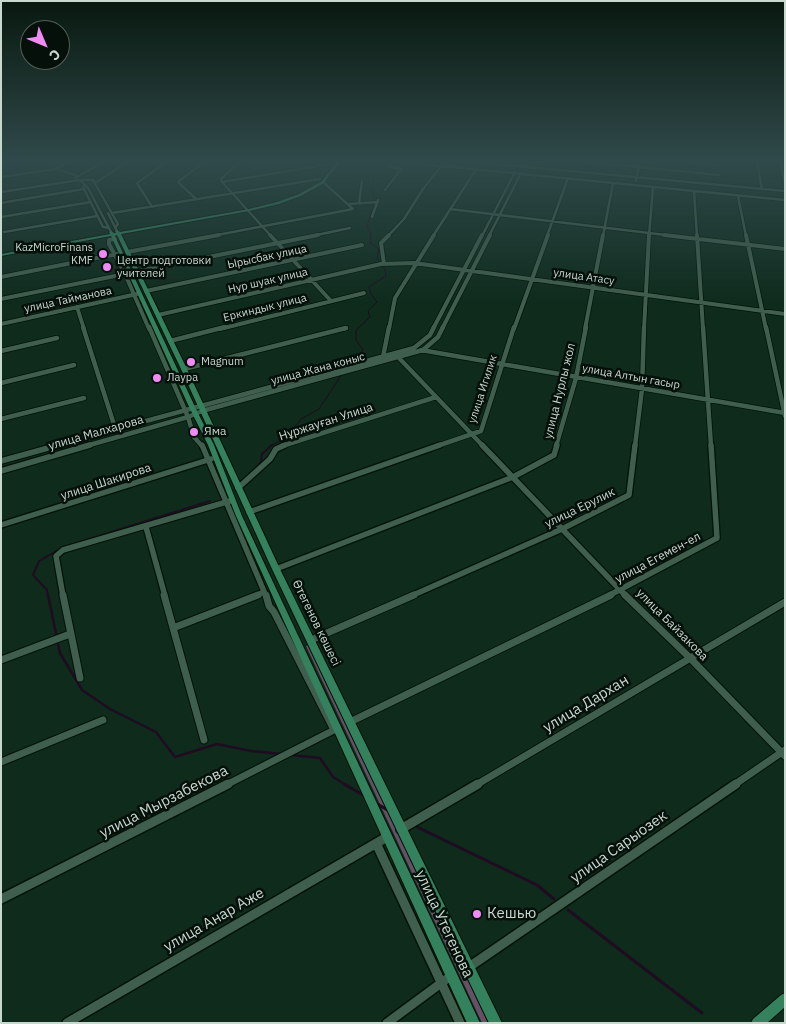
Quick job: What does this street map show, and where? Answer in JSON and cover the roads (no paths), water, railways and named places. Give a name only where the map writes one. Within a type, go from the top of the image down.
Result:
[{"type":"main road","points":[[1,253],[244,210]]},
{"type":"main road","points":[[115,233],[124,234],[205,217]]},
{"type":"main road","name":"Өтегенов көшесі","points":[[115,233],[121,253],[141,294],[158,315],[184,369],[194,411],[229,501],[253,546],[387,837]]},
{"type":"main road","name":"Өтегенов көшесі","points":[[194,411],[238,488],[496,1023]]},
{"type":"main road","points":[[253,546],[263,542]]},
{"type":"main road","name":"улица Утегенова","points":[[387,837],[447,979],[474,1023]]},
{"type":"main road","points":[[757,1023],[785,999]]},
{"type":"street","points":[[1,217],[44,210]]},
{"type":"street","points":[[95,210],[103,227],[115,233]]},
{"type":"street","points":[[101,210],[115,233]]},
{"type":"street","points":[[105,210],[115,233]]},
{"type":"street","points":[[110,210],[118,225],[115,233],[109,240],[109,244],[121,253]]},
{"type":"street","points":[[112,213],[133,210]]},
{"type":"street","points":[[249,210],[331,301]]},
{"type":"street","points":[[1,277],[349,210]]},
{"type":"street","points":[[372,217],[375,210]]},
{"type":"street","points":[[383,264],[381,243],[404,219],[410,210]]},
{"type":"street","points":[[383,357],[395,298],[414,263],[449,210]]},
{"type":"street","points":[[457,210],[785,249]]},
{"type":"street","name":"улица Жана коныс","points":[[194,411],[414,348],[431,334],[494,210]]},
{"type":"street","name":"улица Жана коныс","points":[[335,371],[399,358],[423,350],[432,344],[440,334],[503,210]]},
{"type":"street","name":"улица Игилик","points":[[249,512],[480,431],[501,365],[556,210]]},
{"type":"street","name":"улица Нурлы жол","points":[[276,569],[512,477],[554,455],[576,378],[608,210]]},
{"type":"street","name":"улица Ерулик","points":[[311,640],[562,529],[629,495],[642,390],[645,294],[651,210]]},
{"type":"street","name":"улица Егемен-ел","points":[[350,722],[620,590],[717,538],[695,210]]},
{"type":"street","points":[[741,210],[784,414]]},
{"type":"street","points":[[4,232],[98,216]]},
{"type":"street","points":[[1,299],[350,228]]},
{"type":"street","name":"Ырысбак улица","points":[[141,294],[362,246]]},
{"type":"street","name":"улица Атасу","points":[[383,264],[414,263],[464,269],[785,314]]},
{"type":"street","name":"Нур шуак улица","points":[[158,315],[383,264]]},
{"type":"street","points":[[130,272],[194,411]]},
{"type":"street","name":"Еркиндык улица","points":[[170,340],[364,293]]},
{"type":"street","name":"улица Тайманова","points":[[1,324],[141,294]]},
{"type":"street","points":[[77,307],[116,431]]},
{"type":"street","points":[[184,369],[346,328]]},
{"type":"street","points":[[431,334],[440,334]]},
{"type":"street","points":[[1,351],[57,338]]},
{"type":"street","name":"улица Алтын гасыр","points":[[414,348],[784,414]]},
{"type":"street","name":"улица Байзакова","points":[[399,358],[620,590],[784,753]]},
{"type":"street","points":[[1,383],[74,365]]},
{"type":"street","name":"Нұржауған Улица","points":[[238,488],[270,459],[276,449],[295,441],[436,397]]},
{"type":"street","points":[[1,419],[84,398]]},
{"type":"street","name":"улица Малхарова","points":[[1,461],[194,411]]},
{"type":"street","name":"улица Малхарова","points":[[1,471],[194,411]]},
{"type":"street","name":"улица Шакирова","points":[[1,525],[213,459]]},
{"type":"street","points":[[80,678],[56,556],[63,550],[229,501],[263,585],[264,592],[336,729]]},
{"type":"street","points":[[146,527],[204,740]]},
{"type":"street","points":[[172,628],[264,592]]},
{"type":"street","name":"улица Дархан","points":[[402,829],[785,602]]},
{"type":"street","points":[[1,660],[70,634]]},
{"type":"street","points":[[1,762],[103,720]]},
{"type":"street","name":"улица Мырзабекова","points":[[1,899],[294,752],[336,729]]},
{"type":"street","name":"улица Сарыозек","points":[[469,968],[784,753]]},
{"type":"street","name":"улица Анар Аже","points":[[67,1023],[387,837]]},
{"type":"street","points":[[376,843],[447,979],[460,1023]]},
{"type":"street","points":[[387,1023],[447,979]]},
{"type":"waterway","points":[[350,364],[363,350],[356,340],[356,330],[370,317],[368,311],[377,302],[371,294],[369,287],[386,276],[385,270],[377,258],[379,249],[370,243],[371,234],[367,226],[372,210]]},
{"type":"waterway","points":[[272,445],[286,438],[301,419],[319,409],[342,374]]},
{"type":"waterway","points":[[256,468],[261,462],[262,454],[272,445]]},
{"type":"waterway","points":[[64,547],[210,501]]},
{"type":"waterway","points":[[48,596],[47,590],[33,575],[39,561],[60,549]]},
{"type":"waterway","points":[[48,595],[60,653],[82,690],[110,709],[156,732],[175,757],[217,744],[251,751],[282,754]]},
{"type":"waterway","points":[[291,755],[320,758],[333,777],[346,785]]},
{"type":"waterway","points":[[344,784],[363,795]]},
{"type":"waterway","points":[[376,803],[389,811]]},
{"type":"waterway","points":[[415,826],[537,885],[554,899]]},
{"type":"waterway","points":[[568,910],[702,1013]]},
{"type":"place","name":"KazMicroFinans KMF","points":[[103,254]]},
{"type":"place","name":"Центр подготовки учителей","points":[[107,267]]},
{"type":"place","name":"Magnum","points":[[191,362]]},
{"type":"place","name":"Лаура","points":[[157,378]]},
{"type":"place","name":"Яма","points":[[194,432]]},
{"type":"place","name":"Кешью","points":[[477,914]]}]
